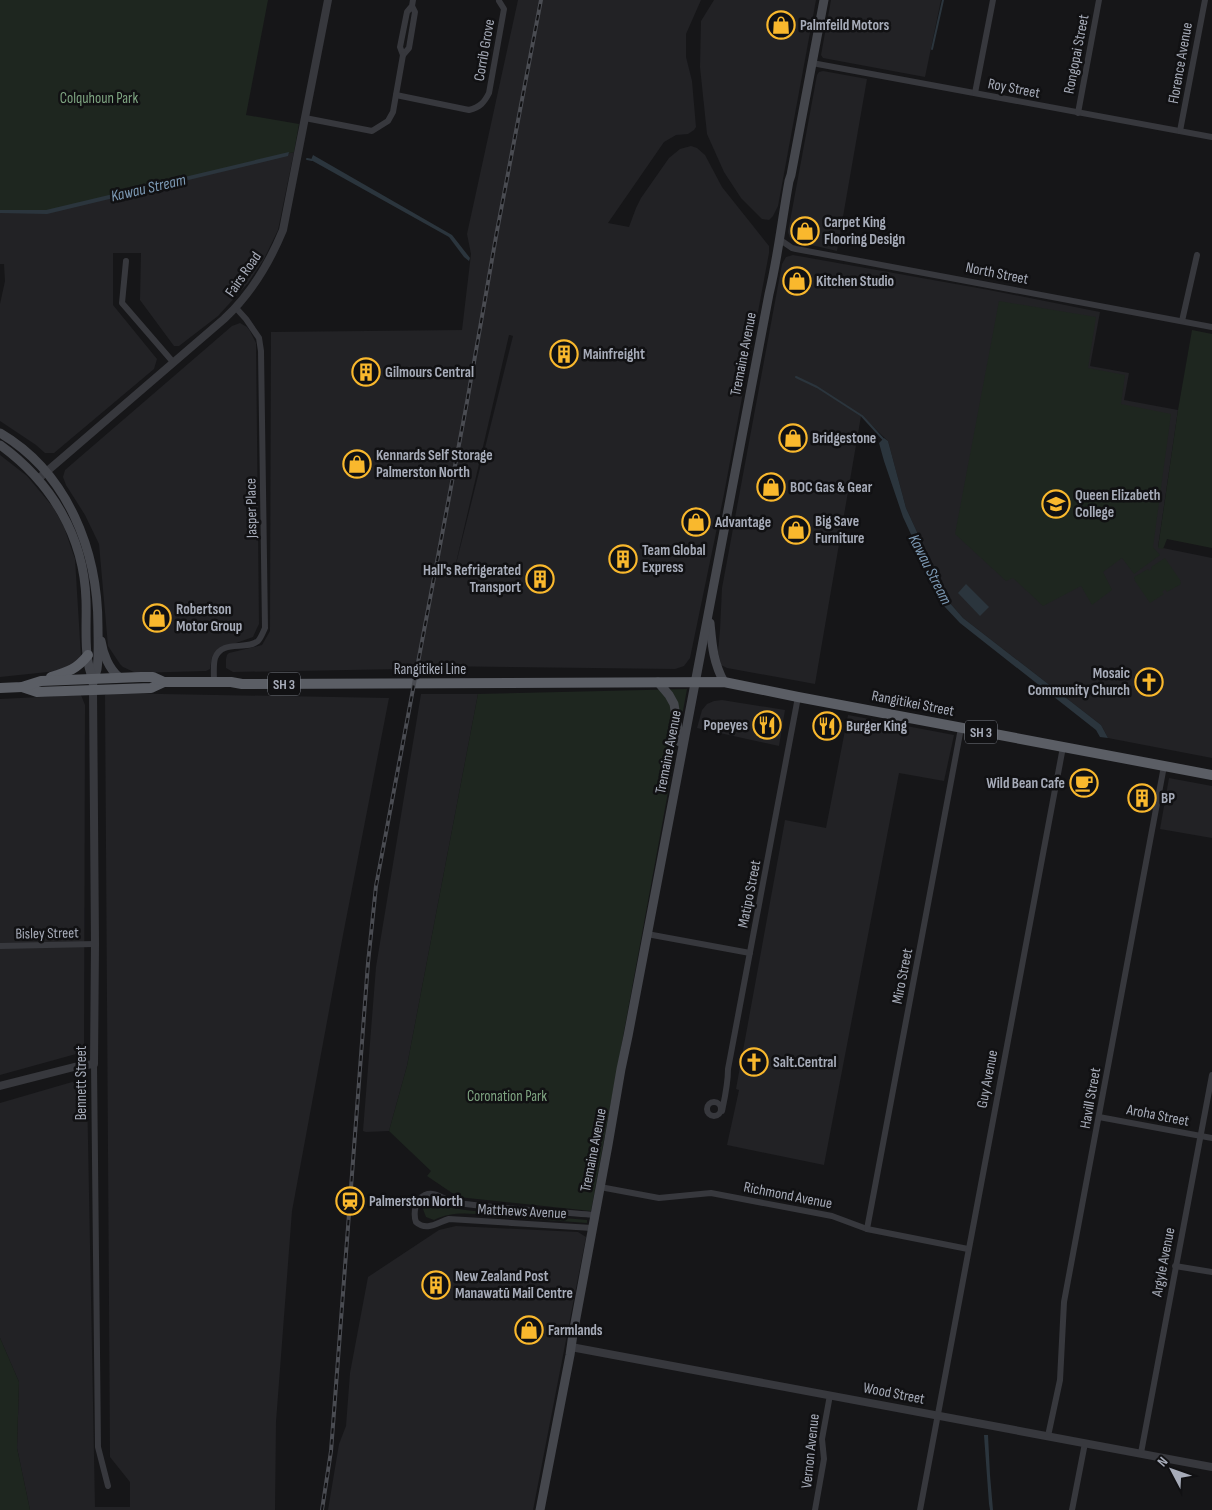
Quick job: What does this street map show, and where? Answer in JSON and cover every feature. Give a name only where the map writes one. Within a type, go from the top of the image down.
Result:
[{"type":"highway","points":[[41,681],[73,670],[88,654]]},
{"type":"highway","name":"Rangitikei Line","points":[[22,687],[37,692],[93,684],[119,677],[153,677],[164,682],[242,684],[696,681]]},
{"type":"highway","name":"Rangitikei Line","points":[[0,688],[22,687],[41,681],[151,688],[164,682]]},
{"type":"highway","name":"Rangitikei Street","points":[[696,681],[724,682],[1212,775]]},
{"type":"main road","name":"Tremaine Avenue","points":[[540,1510],[572,1347],[592,1228],[681,750],[777,260],[787,189],[824,0]]},
{"type":"main road","points":[[0,433],[28,454],[46,472],[66,500],[83,535],[91,560],[97,598],[97,667],[93,684]]},
{"type":"main road","points":[[0,445],[17,457],[38,478],[59,508],[76,543],[82,564],[86,598],[89,670],[93,684]]},
{"type":"main road","points":[[86,598],[97,598]]},
{"type":"main road","points":[[709,610],[713,656],[724,682]]},
{"type":"main road","points":[[98,626],[101,646],[108,664],[119,677]]},
{"type":"main road","points":[[658,682],[674,704],[681,750]]},
{"type":"street","name":"Fairs Road","points":[[38,478],[236,308],[264,270],[283,230],[328,0]]},
{"type":"street","points":[[975,93],[993,0]]},
{"type":"street","name":"Rongopai Street","points":[[1078,113],[1099,0]]},
{"type":"street","name":"Florence Avenue","points":[[1180,131],[1205,0]]},
{"type":"street","name":"Corrib Grove","points":[[396,95],[469,110],[478,108],[485,102],[489,93],[504,9],[499,1]]},
{"type":"street","points":[[305,118],[372,131],[388,122],[393,112],[403,55],[409,48],[415,12],[413,3]]},
{"type":"street","name":"Roy Street","points":[[812,63],[1212,137]]},
{"type":"street","name":"North Street","points":[[780,239],[796,249],[1212,326]]},
{"type":"street","points":[[1182,321],[1197,255]]},
{"type":"street","points":[[126,261],[122,303],[173,362]]},
{"type":"street","name":"Jasper Place","points":[[214,682],[215,662],[218,654],[227,648],[254,644],[260,640],[265,628],[261,351],[259,338],[236,308]]},
{"type":"street","name":"Bennett Street","points":[[93,684],[98,1448],[108,1486]]},
{"type":"street","name":"Matipo Street","points":[[722,1111],[726,1095],[728,1069],[798,697]]},
{"type":"street","name":"Miro Street","points":[[867,1229],[962,728]]},
{"type":"street","name":"Guy Avenue","points":[[920,1510],[1063,747]]},
{"type":"street","name":"Havill Street","points":[[1048,1436],[1060,1380],[1064,1302],[1164,766]]},
{"type":"street","points":[[647,934],[750,953]]},
{"type":"street","name":"Bisley Street","points":[[0,946],[95,944]]},
{"type":"street","points":[[0,1086],[78,1066],[94,1064]]},
{"type":"street","name":"Argyle Avenue","points":[[1140,1454],[1212,1075]]},
{"type":"street","points":[[718,1102],[722,1111],[717,1116],[712,1116],[708,1113],[707,1108],[709,1104],[718,1102],[726,1095]]},
{"type":"street","name":"Aroha Street","points":[[1099,1117],[1212,1138]]},
{"type":"street","name":"Richmond Avenue","points":[[600,1187],[659,1198],[711,1193],[832,1216],[867,1229],[968,1248]]},
{"type":"street","name":"Matthews Avenue","points":[[592,1228],[449,1219],[424,1227],[416,1222],[414,1210],[420,1198],[431,1194],[454,1203],[595,1215]]},
{"type":"street","points":[[1175,1266],[1212,1272]]},
{"type":"street","name":"Wood Street","points":[[572,1347],[1212,1467]]},
{"type":"street","name":"Vernon Avenue","points":[[815,1510],[824,1460],[822,1439],[830,1395]]},
{"type":"street","points":[[1072,1510],[1085,1443]]},
{"type":"shaded area","points":[[518,0],[701,0],[686,34],[686,57],[692,81],[696,127],[688,134],[676,135],[664,142],[608,223],[629,227],[641,198],[669,158],[680,149],[691,146],[697,148],[705,155],[722,187],[769,246],[724,494],[690,658],[684,666],[675,669],[431,666],[402,669],[233,672],[226,668],[227,655],[262,645],[270,631],[271,332],[462,330],[471,254],[467,234]],"holes":[[[509,335],[513,336],[452,580]]]},
{"type":"shaded area","points":[[714,0],[816,0],[778,206],[769,220],[762,219],[741,198],[724,172],[707,134],[700,67],[701,21]]},
{"type":"shaded area","points":[[831,0],[941,0],[925,77],[823,58],[821,55]]},
{"type":"shaded area","points":[[823,71],[867,79],[837,251],[794,241],[790,238],[788,232],[817,75]]},
{"type":"shaded area","points":[[294,152],[278,230],[264,259],[248,283],[218,316],[179,346],[174,346],[140,300],[141,253],[113,253],[113,305],[157,359],[154,369],[54,453],[45,453],[0,421],[0,304],[5,281],[4,264],[0,264],[0,211],[46,212]]},
{"type":"shaded area","points":[[793,255],[1100,312],[1090,366],[1129,373],[1124,400],[1178,410],[1158,547],[1212,558],[1212,758],[1108,738],[1101,725],[963,618],[949,602],[906,508],[888,441],[862,416],[815,684],[727,668],[721,665],[718,652],[722,588],[782,264],[786,257]]},
{"type":"shaded area","points":[[240,323],[247,327],[256,343],[259,624],[253,637],[219,649],[212,657],[210,669],[206,671],[136,673],[123,667],[108,646],[99,544],[85,515],[66,485],[63,477],[65,470],[232,326]]},
{"type":"shaded area","points":[[0,455],[27,476],[53,507],[64,527],[75,559],[81,657],[67,670],[0,677]]},
{"type":"shaded area","points":[[109,693],[389,698],[292,1211],[276,1422],[275,1510],[30,1510],[17,1448],[19,1382],[0,1338],[0,1103],[79,1080],[87,1088],[95,1507],[130,1507],[130,1482],[110,1457],[105,695]]},
{"type":"shaded area","points":[[421,694],[478,694],[407,1066],[389,1131],[366,1132],[363,1131],[376,967]]},
{"type":"shaded area","points":[[81,695],[85,705],[84,1046],[76,1054],[0,1075],[0,699]]},
{"type":"shaded area","points":[[722,700],[785,710],[779,746],[697,728],[702,710],[707,704]]},
{"type":"shaded area","points":[[848,715],[954,735],[944,781],[899,773],[824,1165],[727,1145],[739,1090],[736,1089],[785,820],[826,828]]},
{"type":"shaded area","points":[[1169,778],[1212,786],[1212,838],[1160,829]]},
{"type":"shaded area","points":[[456,1226],[578,1232],[586,1237],[533,1510],[328,1510],[339,1444],[346,1426],[350,1373],[368,1277],[439,1230]]},
{"type":"green space","name":"Colquhoun Park","points":[[0,0],[268,0],[246,115],[299,124],[294,152],[46,212],[0,211]]},
{"type":"green space","points":[[999,301],[1096,317],[1088,368],[1125,375],[1121,404],[1171,414],[1153,547],[1160,555],[1134,574],[1122,558],[1103,572],[1112,590],[1092,605],[1081,586],[1043,606],[1013,578],[1006,581],[955,534]]},
{"type":"green space","points":[[1192,330],[1212,334],[1212,548],[1167,539],[1163,549],[1158,548],[1178,410]]},
{"type":"green space","points":[[1165,558],[1181,584],[1167,592],[1165,589],[1162,592],[1164,594],[1150,603],[1134,577],[1148,569],[1149,571],[1152,569],[1151,567]]},
{"type":"green space","name":"Coronation Park","points":[[687,689],[591,1211],[458,1197],[427,1176],[431,1171],[389,1131],[407,1066],[478,694]]},
{"type":"green space","points":[[431,1199],[460,1209],[510,1213],[509,1218],[452,1214],[434,1220],[426,1217],[423,1209],[425,1202]]},
{"type":"green space","points":[[520,1214],[587,1220],[587,1223],[519,1218]]},
{"type":"green space","points":[[0,1338],[19,1382],[17,1448],[30,1510],[0,1510]]},
{"type":"water","points":[[289,152],[288,156],[47,214],[0,213],[0,210],[46,210]]},
{"type":"water","points":[[313,155],[452,235],[470,258],[469,261],[449,237],[311,160]]},
{"type":"water","points":[[884,438],[888,441],[906,508],[949,602],[963,618],[1101,725],[1108,738],[1100,737],[1096,730],[960,623],[944,606],[903,517],[879,443]]},
{"type":"water","points":[[966,584],[989,607],[980,616],[958,593]]},
{"type":"water","points":[[984,1435],[988,1435],[993,1510],[990,1510],[989,1504]]},
{"type":"waterway","points":[[932,49],[943,0]]},
{"type":"waterway","name":"Kawau Stream","points":[[307,159],[312,160]]},
{"type":"waterway","name":"Kawau Stream","points":[[796,377],[817,387],[862,416],[883,439]]},
{"type":"railway","points":[[322,1510],[331,1451],[368,963],[376,886],[541,0]]},
{"type":"place","name":"Palmfeild Motors","points":[[781,25]]},
{"type":"place","name":"Carpet King Flooring Design","points":[[805,231]]},
{"type":"place","name":"Kitchen Studio","points":[[797,281]]},
{"type":"place","name":"Mainfreight","points":[[564,354]]},
{"type":"place","name":"Gilmours Central","points":[[366,372]]},
{"type":"place","name":"Bridgestone","points":[[793,438]]},
{"type":"place","name":"Kennards Self Storage Palmerston North","points":[[357,464]]},
{"type":"place","name":"BOC Gas & Gear","points":[[771,487]]},
{"type":"place","name":"Queen Elizabeth College","points":[[1056,504]]},
{"type":"place","name":"Advantage","points":[[696,522]]},
{"type":"place","name":"Big Save Furniture","points":[[796,530]]},
{"type":"place","name":"Team Global Express","points":[[623,559]]},
{"type":"place","name":"Hall's Refrigerated Transport","points":[[540,579]]},
{"type":"place","name":"Robertson Motor Group","points":[[157,618]]},
{"type":"place","name":"Mosaic Community Church","points":[[1149,682]]},
{"type":"place","name":"Popeyes","points":[[767,725]]},
{"type":"place","name":"Burger King","points":[[827,726]]},
{"type":"place","name":"Wild Bean Cafe","points":[[1084,783]]},
{"type":"place","name":"BP","points":[[1142,798]]},
{"type":"place","name":"Salt.Central","points":[[754,1062]]},
{"type":"place","name":"Palmerston North","points":[[350,1201]]},
{"type":"place","name":"New Zealand Post Manawatū Mail Centre","points":[[436,1285]]},
{"type":"place","name":"Farmlands","points":[[529,1330]]}]
